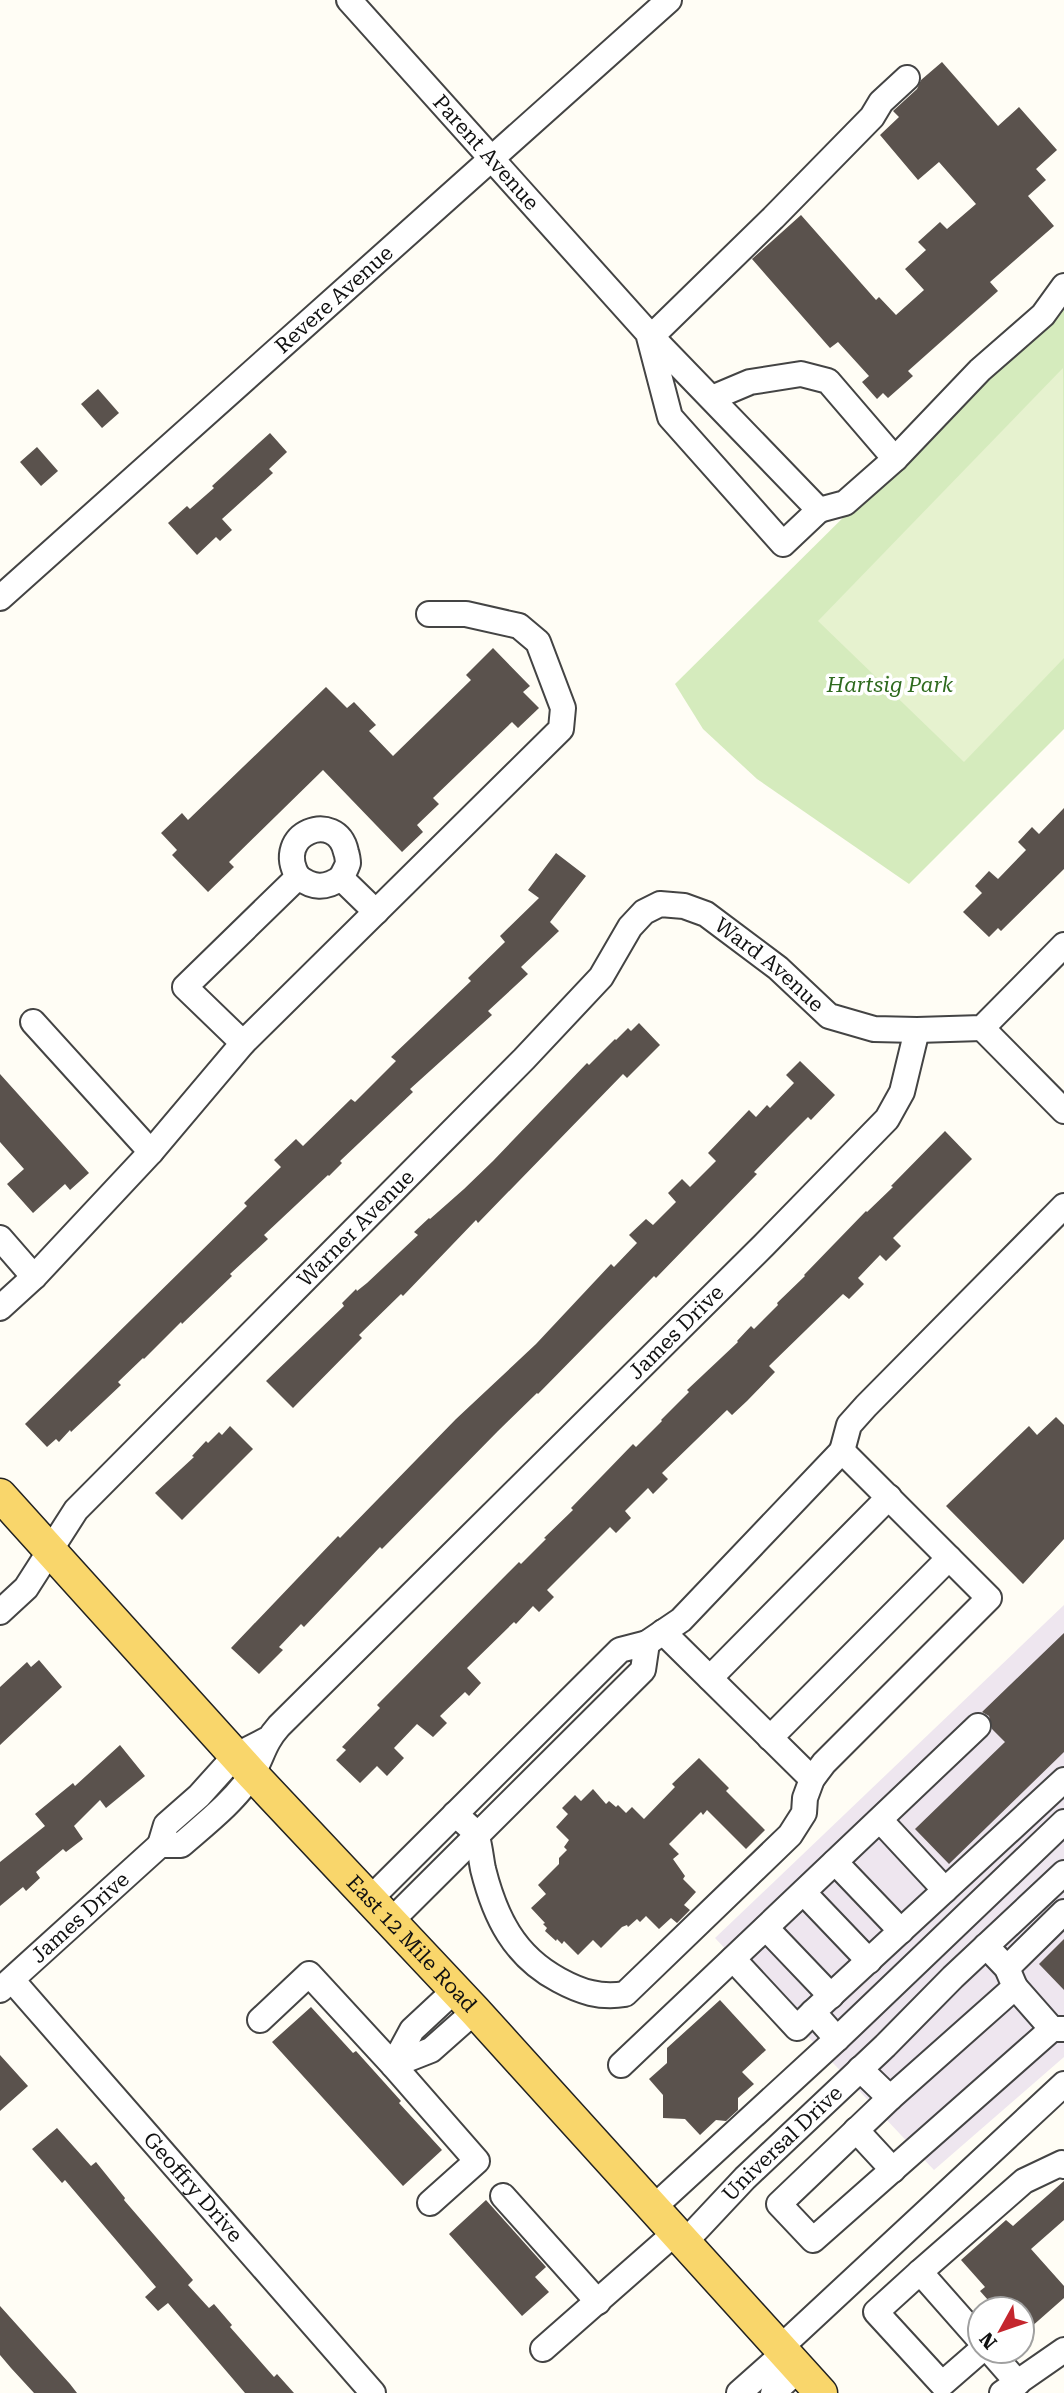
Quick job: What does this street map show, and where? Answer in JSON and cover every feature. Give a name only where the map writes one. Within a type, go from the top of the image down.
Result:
[{"type":"main road","name":"East 12 Mile Road","points":[[0,1494],[244,1765],[465,2001],[821,2393]]},
{"type":"street","name":"Parent Avenue","points":[[349,0],[649,335],[819,510]]},
{"type":"street","name":"Revere Avenue","points":[[0,598],[669,0]]},
{"type":"street","points":[[906,78],[881,102],[872,117],[773,218],[649,335],[670,417],[783,544],[819,510],[845,503],[895,459],[980,370],[1042,314],[1064,286]]},
{"type":"street","points":[[712,398],[750,382],[801,374],[828,381],[895,459]]},
{"type":"street","points":[[0,1308],[34,1277],[150,1152],[243,1043],[561,729],[564,708],[538,642],[519,626],[466,614],[429,614]]},
{"type":"street","points":[[320,829],[332,832],[344,842],[348,862],[341,878],[320,887],[308,884],[298,877],[292,867],[291,856],[300,837],[309,831],[320,829]]},
{"type":"street","points":[[243,1043],[185,987],[298,877]]},
{"type":"street","points":[[341,878],[376,912]]},
{"type":"street","name":"Ward Avenue","points":[[660,904],[684,906],[706,914],[778,968],[829,1016],[874,1029],[917,1030]]},
{"type":"street","name":"Warner Avenue","points":[[0,1612],[26,1588],[76,1510],[524,1059],[601,977],[630,927],[644,912],[660,904]]},
{"type":"street","points":[[917,1030],[982,1028],[1064,945]]},
{"type":"street","points":[[33,1022],[150,1152]]},
{"type":"street","points":[[982,1028],[1064,1111]]},
{"type":"street","name":"James Drive","points":[[6,1985],[160,1845],[181,1845],[216,1815],[244,1765],[268,1739],[887,1119],[902,1092],[917,1030]]},
{"type":"street","points":[[381,1910],[455,1814],[620,1650],[655,1638],[681,1620],[842,1451],[849,1425],[866,1406],[1064,1206]]},
{"type":"street","points":[[0,1238],[34,1277]]},
{"type":"street","points":[[455,1814],[476,1835],[491,1901],[524,1956],[549,1975],[580,1991],[610,1997],[625,1994],[790,1835],[804,1813],[812,1779],[824,1763],[989,1598],[842,1451]]},
{"type":"street","points":[[710,1678],[889,1497]]},
{"type":"street","points":[[770,1738],[948,1558]]},
{"type":"street","points":[[655,1638],[710,1678],[812,1779]]},
{"type":"street","points":[[381,1910],[476,1835],[643,1670],[655,1638]]},
{"type":"street","points":[[621,2065],[978,1727]]},
{"type":"street","points":[[733,1959],[797,2028],[1064,1780]]},
{"type":"street","points":[[880,1820],[945,1890]]},
{"type":"street","name":"Universal Drive","points":[[653,2208],[837,2039],[1064,1822]]},
{"type":"street","points":[[835,1862],[901,1931]]},
{"type":"street","name":"Universal Drive","points":[[543,2348],[679,2238],[746,2178],[885,2046],[953,1977],[1062,1878]]},
{"type":"street","points":[[804,1893],[869,1961]]},
{"type":"street","points":[[986,1946],[1011,1978],[1058,2029],[813,2240],[779,2203],[1011,1978],[1064,1912]]},
{"type":"street","points":[[766,1928],[822,2004],[837,2039]]},
{"type":"street","points":[[927,1951],[953,1977]]},
{"type":"street","points":[[260,2020],[309,1974],[477,2161],[430,2203]]},
{"type":"street","name":"Geoffry Drive","points":[[6,1985],[373,2393]]},
{"type":"street","points":[[393,2065],[431,2050],[465,2001]]},
{"type":"street","points":[[858,2018],[885,2046]]},
{"type":"street","points":[[860,2069],[890,2098]]},
{"type":"street","points":[[739,2393],[788,2357],[1064,2084]]},
{"type":"street","points":[[856,2130],[892,2170]]},
{"type":"street","points":[[966,2363],[942,2384],[876,2312],[1024,2181],[1062,2163],[1064,2166]]},
{"type":"street","points":[[503,2196],[598,2302]]},
{"type":"street","points":[[920,2272],[966,2324]]},
{"type":"street","points":[[998,2365],[1010,2388],[1064,2350]]},
{"type":"street","points":[[773,2393],[788,2357]]},
{"type":"shaded area","points":[[1064,1605],[1064,2057],[934,2170],[715,1938]]},
{"type":"green space","name":"Hartsig Park","points":[[1064,299],[1064,729],[909,884],[757,779],[703,729],[675,684]]},
{"type":"green space","points":[[1063,368],[1064,658],[964,762],[818,621]]},
{"type":"building","points":[[942,62],[998,126],[1019,107],[1057,150],[1036,169],[1046,180],[1028,196],[1054,226],[990,282],[998,291],[908,371],[913,376],[888,398],[883,393],[877,399],[862,382],[869,376],[838,342],[830,348],[752,259],[801,215],[876,300],[879,297],[896,315],[924,290],[905,269],[926,250],[918,242],[940,222],[947,229],[976,204],[939,162],[918,180],[880,135],[899,117],[893,111],[917,89],[921,80]]},
{"type":"building","points":[[98,389],[119,413],[102,428],[81,404]]},
{"type":"building","points":[[270,433],[287,452],[269,469],[273,473],[222,519],[232,530],[220,541],[216,537],[197,555],[168,523],[187,506],[190,509],[214,488],[212,486]]},
{"type":"building","points":[[37,447],[58,471],[41,486],[20,462]]},
{"type":"building","points":[[493,648],[530,686],[523,692],[539,708],[518,728],[512,722],[433,798],[439,804],[417,825],[423,832],[402,852],[323,770],[229,862],[234,867],[208,892],[172,855],[177,850],[161,833],[182,813],[188,820],[326,687],[347,708],[354,702],[376,725],[369,731],[393,756],[471,680],[466,675]]},
{"type":"building","points":[[1064,808],[1064,869],[1001,931],[998,928],[989,937],[963,912],[982,893],[975,886],[989,871],[998,879],[1026,850],[1018,842],[1032,827],[1039,834]]},
{"type":"building","points":[[556,853],[586,876],[550,922],[559,931],[521,967],[528,974],[488,1011],[492,1015],[410,1089],[413,1092],[340,1161],[342,1163],[329,1176],[264,1235],[268,1239],[230,1274],[232,1276],[118,1382],[121,1385],[71,1432],[70,1430],[59,1442],[56,1439],[47,1447],[25,1424],[247,1206],[244,1203],[281,1167],[274,1160],[296,1139],[303,1146],[351,1099],[355,1102],[396,1061],[391,1057],[471,981],[468,978],[505,942],[500,936],[539,898],[528,890]]},
{"type":"building","points":[[639,1023],[660,1045],[627,1078],[623,1074],[478,1223],[476,1220],[403,1296],[401,1294],[359,1335],[362,1338],[293,1408],[266,1381],[344,1306],[342,1303],[356,1289],[357,1291],[367,1283],[418,1235],[414,1232],[493,1161],[587,1063],[589,1065],[628,1028],[631,1031]]},
{"type":"building","points":[[800,1061],[835,1095],[811,1120],[808,1117],[788,1137],[754,1172],[757,1174],[656,1278],[654,1276],[382,1549],[380,1547],[304,1627],[301,1624],[279,1647],[283,1650],[259,1674],[231,1648],[338,1536],[340,1538],[456,1419],[536,1344],[611,1264],[614,1267],[637,1243],[629,1235],[646,1219],[653,1225],[676,1202],[668,1193],[682,1179],[690,1187],[716,1161],[708,1153],[749,1110],[756,1117],[767,1105],[770,1108],[794,1083],[786,1075]]},
{"type":"building","points":[[0,1074],[89,1173],[70,1190],[65,1184],[33,1213],[7,1184],[24,1169],[0,1142]]},
{"type":"building","points":[[945,1131],[972,1159],[893,1238],[901,1246],[886,1261],[880,1255],[858,1278],[864,1284],[849,1299],[843,1294],[769,1366],[775,1372],[747,1401],[732,1415],[727,1410],[662,1473],[668,1479],[653,1494],[648,1488],[625,1511],[631,1518],[616,1533],[610,1527],[547,1590],[554,1597],[539,1612],[533,1606],[467,1668],[481,1683],[469,1696],[465,1692],[440,1716],[447,1723],[433,1737],[417,1724],[394,1748],[404,1758],[387,1776],[377,1766],[360,1783],[336,1760],[346,1750],[342,1747],[380,1708],[377,1705],[519,1562],[521,1564],[546,1539],[544,1538],[573,1510],[571,1508],[633,1444],[636,1447],[662,1421],[689,1392],[687,1390],[738,1342],[751,1326],[754,1329],[778,1305],[777,1303]]},
{"type":"building","points":[[1056,1417],[1064,1425],[1064,1539],[1023,1584],[946,1506],[1029,1426],[1037,1435]]},
{"type":"building","points":[[230,1426],[253,1449],[182,1520],[155,1493],[194,1457],[192,1456],[206,1441],[208,1443],[219,1432],[222,1435]]},
{"type":"building","points":[[1064,1633],[1064,1752],[949,1864],[915,1829],[1005,1742],[992,1729],[989,1716],[982,1712]]},
{"type":"building","points":[[39,1660],[62,1687],[0,1745],[0,1687],[27,1662],[31,1667]]},
{"type":"building","points":[[120,1745],[145,1776],[106,1808],[100,1800],[74,1826],[83,1839],[66,1852],[63,1849],[36,1872],[40,1878],[26,1891],[23,1887],[0,1906],[0,1862],[45,1826],[35,1814],[73,1783],[75,1786]]},
{"type":"building","points":[[699,1758],[729,1788],[726,1791],[765,1830],[746,1849],[707,1810],[703,1815],[701,1812],[669,1844],[679,1854],[673,1859],[685,1876],[683,1879],[696,1892],[684,1905],[690,1910],[677,1923],[671,1918],[659,1929],[646,1916],[640,1922],[637,1919],[628,1927],[622,1927],[601,1948],[593,1940],[578,1955],[564,1941],[562,1944],[557,1939],[556,1941],[545,1931],[545,1923],[531,1908],[546,1894],[538,1885],[559,1864],[559,1858],[567,1850],[564,1847],[569,1840],[556,1827],[568,1814],[562,1808],[575,1795],[581,1801],[593,1789],[606,1804],[609,1801],[616,1807],[618,1805],[626,1813],[632,1807],[644,1819],[675,1787],[672,1784]]},
{"type":"building","points":[[1064,1939],[1064,1990],[1039,1964]]},
{"type":"building","points":[[720,2000],[766,2050],[742,2072],[754,2084],[738,2098],[738,2110],[726,2121],[716,2120],[700,2135],[685,2119],[663,2118],[663,2095],[649,2079],[667,2063],[667,2048]]},
{"type":"building","points":[[311,2007],[353,2053],[356,2051],[442,2150],[403,2186],[272,2042]]},
{"type":"building","points":[[0,2055],[28,2086],[0,2111]]},
{"type":"building","points":[[57,2128],[91,2166],[96,2162],[124,2200],[193,2280],[188,2285],[209,2308],[214,2304],[232,2325],[230,2327],[274,2377],[277,2374],[294,2393],[245,2393],[168,2303],[158,2311],[145,2297],[156,2287],[65,2180],[62,2183],[32,2149]]},
{"type":"building","points":[[1064,2181],[1064,2220],[1031,2249],[1064,2286],[1064,2298],[1036,2323],[1036,2295],[984,2295],[980,2291],[985,2287],[961,2260],[1006,2220],[1013,2226]]},
{"type":"building","points":[[486,2200],[546,2267],[535,2277],[549,2292],[522,2316],[449,2234]]},
{"type":"building","points":[[0,2306],[77,2393],[34,2393],[11,2368],[0,2355]]}]
